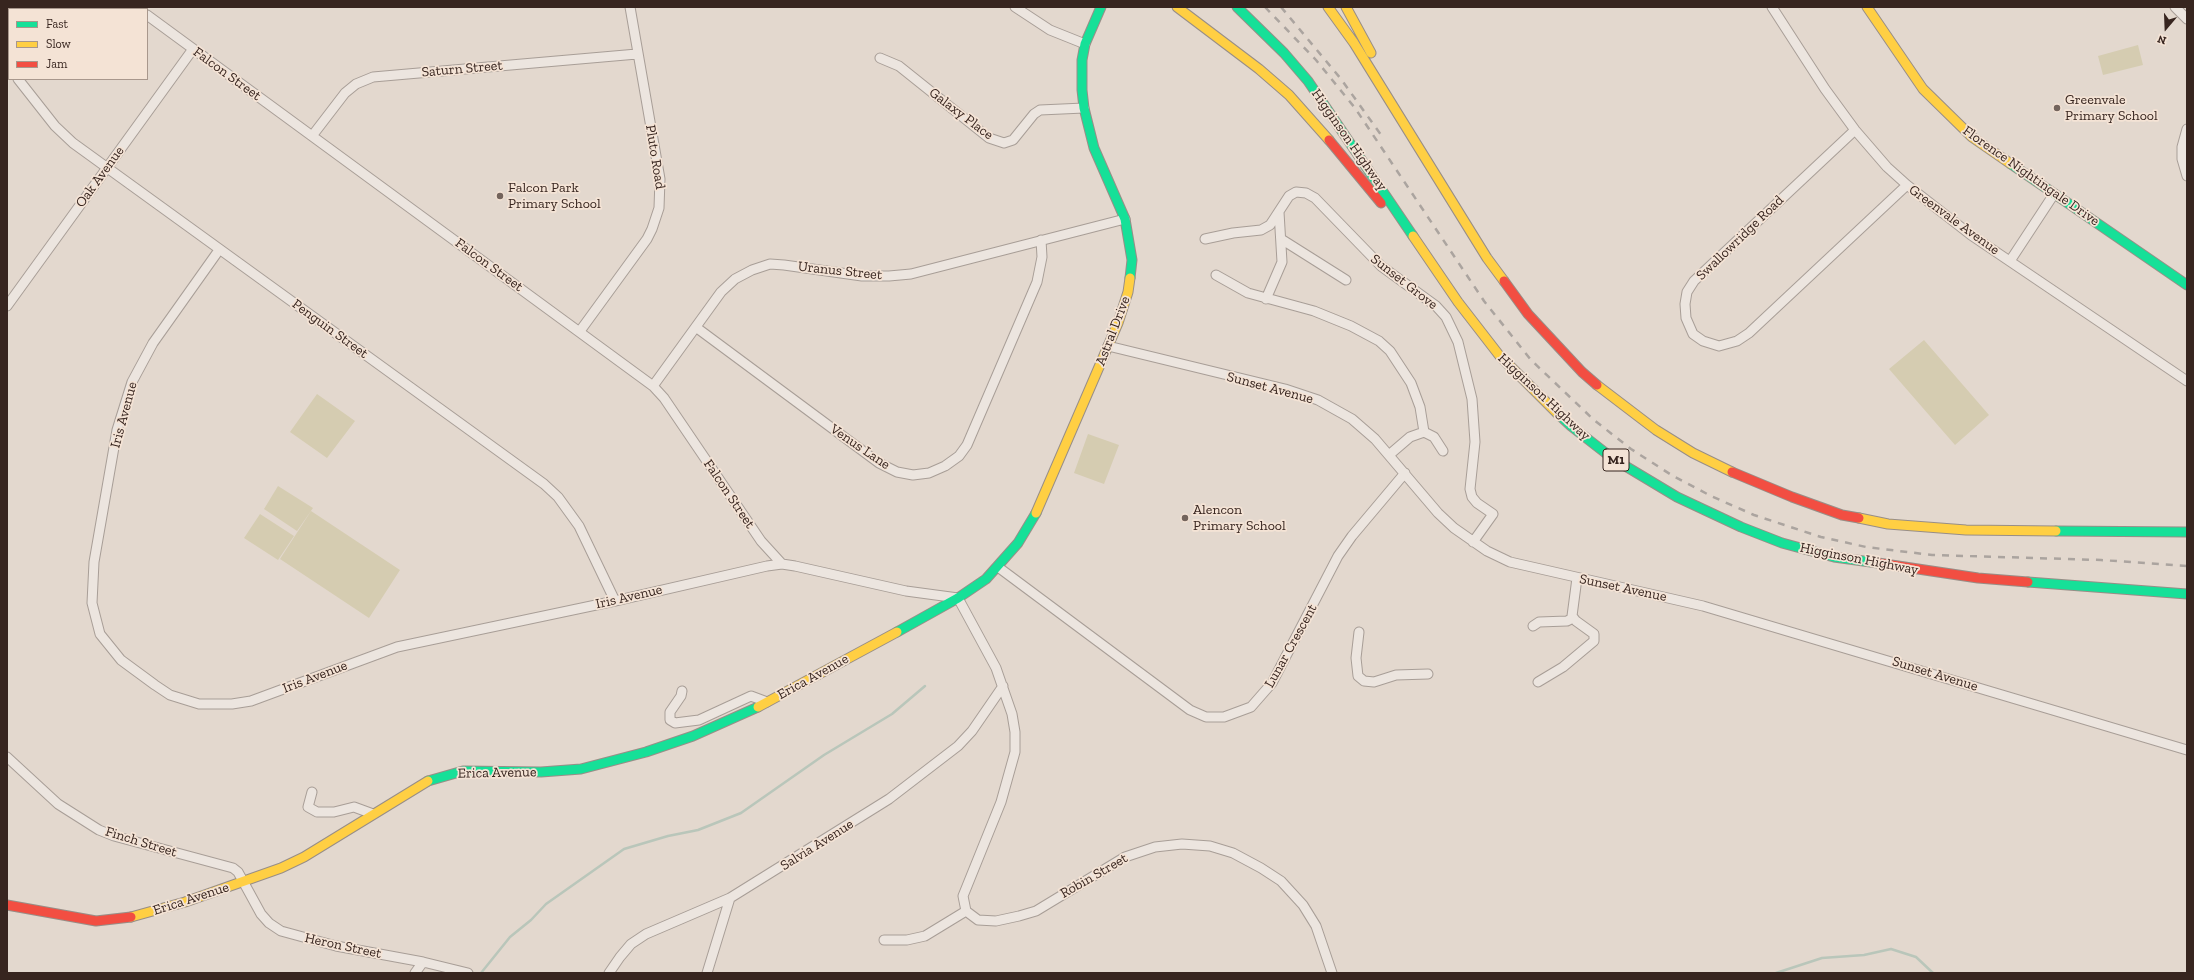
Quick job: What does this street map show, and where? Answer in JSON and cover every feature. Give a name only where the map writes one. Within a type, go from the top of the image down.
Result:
[{"type":"main road","name":"Astral Drive","points":[[958,598],[981,582],[998,567],[1026,530],[1038,510],[1124,309],[1131,274],[1132,253],[1125,218],[1094,148],[1084,108],[1082,60],[1085,44],[1101,7]]},
{"type":"main road","points":[[1177,7],[1289,95],[1346,160],[1458,302]]},
{"type":"main road","name":"Higginson Highway","points":[[1237,7],[1284,53],[1308,81],[1458,302],[1499,355],[1577,430],[1612,458],[1677,497],[1741,527],[1782,543],[1834,557],[1901,568],[1978,578],[2187,594]]},
{"type":"main road","points":[[1328,7],[1354,43],[1487,258],[1528,314],[1582,372],[1616,402],[1693,453],[1744,478],[1792,497],[1842,515],[1888,524],[1966,530],[2187,532]]},
{"type":"main road","points":[[1346,7],[1365,42],[1400,116]]},
{"type":"main road","name":"Florence Nightingale Drive","points":[[1867,7],[1909,70],[1941,108],[1972,137],[2187,285]]},
{"type":"main road","name":"Erica Avenue","points":[[7,905],[78,919],[96,921],[125,919],[185,902],[243,882],[304,857],[425,782],[444,775],[463,771],[561,771],[596,766],[693,736],[728,722],[767,702],[958,598]]},
{"type":"street","name":"Pluto Road","points":[[580,331],[652,229],[659,208],[660,179],[630,7]]},
{"type":"street","points":[[1015,7],[1050,30],[1085,44]]},
{"type":"street","name":"Greenvale Avenue","points":[[1772,7],[1825,89],[1855,130],[1887,167],[1947,218],[2187,381]]},
{"type":"street","points":[[2175,7],[2187,20]]},
{"type":"street","name":"Falcon Street","points":[[148,17],[580,331],[653,386],[664,398],[761,541],[782,564]]},
{"type":"street","name":"Oak Avenue","points":[[7,306],[193,49]]},
{"type":"street","name":"Saturn Street","points":[[312,136],[345,93],[356,84],[373,77],[637,54]]},
{"type":"street","name":"Galaxy Place","points":[[880,58],[899,66],[985,135],[999,142],[1009,143],[1013,140],[1034,114],[1040,110],[1084,108]]},
{"type":"street","name":"Penguin Street","points":[[19,80],[55,126],[107,167],[219,250],[554,492],[579,526],[615,601]]},
{"type":"street","points":[[2187,129],[2182,147],[2182,159],[2187,176]]},
{"type":"street","name":"Swallowridge Road","points":[[1855,130],[1694,281],[1687,292],[1685,304],[1686,318],[1693,334],[1702,341],[1719,346],[1737,341],[1749,333],[1907,185]]},
{"type":"street","name":"Sunset Grove","points":[[1204,239],[1233,233],[1261,230],[1270,226],[1288,196],[1296,192],[1306,193],[1315,198],[1370,256],[1436,306],[1452,326],[1464,362],[1472,399],[1475,442],[1470,489],[1472,497],[1477,503],[1493,514],[1473,542]]},
{"type":"street","points":[[2010,261],[2054,194]]},
{"type":"street","points":[[1266,298],[1280,269],[1281,239],[1279,212]]},
{"type":"street","name":"Uranus Street","points":[[653,386],[697,328],[721,292],[735,279],[752,270],[770,264],[807,267],[862,276],[889,276],[938,268],[1125,218]]},
{"type":"street","points":[[1281,239],[1346,280]]},
{"type":"street","name":"Venus Lane","points":[[697,328],[879,463],[902,473],[913,475],[929,473],[945,466],[959,456],[967,445],[1037,282],[1042,256],[1041,240]]},
{"type":"street","name":"Iris Avenue","points":[[219,250],[140,365],[124,402],[117,430],[92,588],[95,620],[100,634],[121,660],[165,692],[186,701],[199,704],[232,704],[266,696],[397,647],[615,601],[752,569],[782,564],[906,591],[958,598]]},
{"type":"street","points":[[1216,275],[1248,293],[1314,311],[1351,326],[1379,342],[1390,351],[1411,383],[1420,407],[1424,432]]},
{"type":"street","name":"Sunset Avenue","points":[[1108,346],[1286,390],[1318,400],[1352,419],[1389,455],[1438,513],[1473,542],[1510,562],[1577,578],[1661,595],[1703,606],[2187,750]]},
{"type":"street","points":[[1389,455],[1410,437],[1424,432],[1434,436],[1443,451]]},
{"type":"street","name":"Lunar Crescent","points":[[998,567],[1190,710],[1206,717],[1224,716],[1251,707],[1272,683],[1338,556],[1352,536],[1405,473]]},
{"type":"street","points":[[1573,618],[1573,601],[1577,578]]},
{"type":"street","points":[[884,940],[906,940],[925,936],[966,911],[963,896],[1001,802],[1015,752],[1015,732],[1012,714],[1003,686],[996,668],[958,598]]},
{"type":"street","points":[[1533,626],[1539,622],[1567,621],[1573,618]]},
{"type":"street","points":[[1538,682],[1579,656],[1594,641],[1594,634],[1573,618]]},
{"type":"street","points":[[1359,632],[1356,658],[1358,676],[1364,681],[1374,682],[1396,675],[1428,674]]},
{"type":"street","name":"Salvia Avenue","points":[[609,973],[631,944],[646,934],[730,898],[855,822],[926,772],[958,746],[972,731],[1003,686]]},
{"type":"street","points":[[682,691],[681,696],[670,712],[670,720],[675,723],[699,720],[751,696],[767,702]]},
{"type":"street","name":"Finch Street","points":[[7,757],[58,804],[99,830],[114,836],[233,868],[238,872],[243,882]]},
{"type":"street","points":[[312,792],[308,807],[317,812],[334,812],[354,807],[374,814]]},
{"type":"street","name":"Robin Street","points":[[966,911],[978,920],[996,921],[1019,916],[1036,911],[1125,857],[1155,847],[1182,844],[1210,846],[1233,853],[1281,881],[1303,905],[1316,926],[1332,973]]},
{"type":"street","name":"Heron Street","points":[[243,882],[261,914],[281,931],[336,946],[423,962],[468,973]]},
{"type":"street","points":[[707,973],[730,898]]},
{"type":"street","points":[[415,973],[423,962]]},
{"type":"shaded area","points":[[2138,45],[2143,65],[2103,75],[2098,56]]},
{"type":"shaded area","points":[[1924,340],[1989,415],[1955,445],[1889,369]]},
{"type":"shaded area","points":[[317,394],[355,421],[327,458],[290,432]]},
{"type":"shaded area","points":[[1088,434],[1119,445],[1104,484],[1074,473]]},
{"type":"shaded area","points":[[278,486],[313,508],[297,531],[264,509]]},
{"type":"shaded area","points":[[311,511],[400,570],[369,618],[280,559]]},
{"type":"shaded area","points":[[260,514],[294,536],[278,560],[244,538]]},
{"type":"waterway","points":[[481,973],[510,937],[531,920],[546,904],[624,849],[668,836],[698,830],[741,813],[824,755],[892,714],[925,686]]},
{"type":"waterway","points":[[1776,973],[1822,958],[1864,955],[1891,949],[1916,957],[1933,973]]},
{"type":"railway","points":[[1265,7],[1316,60],[1355,108],[1484,301],[1531,360],[1594,420],[1631,449],[1673,476],[1711,496],[1754,515],[1821,537],[1866,547],[1932,555],[2101,560],[2187,566]]},
{"type":"railway","points":[[1281,7],[1341,79],[1384,139]]},
{"type":"traffic: fast","points":[[1101,7],[1085,44],[1082,60],[1082,90],[1084,108],[1094,148],[1125,219],[1132,260],[1130,278]]},
{"type":"traffic: fast","points":[[1237,7],[1284,53],[1308,81],[1413,236]]},
{"type":"traffic: fast","points":[[2011,164],[2187,285]]},
{"type":"traffic: fast","points":[[1557,413],[1612,458],[1677,497],[1741,527],[1782,543],[1834,557],[1878,563]]},
{"type":"traffic: fast","points":[[897,632],[958,598],[986,579],[1018,543],[1036,513]]},
{"type":"traffic: fast","points":[[2056,531],[2187,532]]},
{"type":"traffic: fast","points":[[2028,582],[2187,594]]},
{"type":"traffic: fast","points":[[428,781],[463,771],[541,772],[581,769],[646,752],[693,736],[758,707]]},
{"type":"traffic: slow","points":[[1177,7],[1259,69],[1289,95],[1329,140]]},
{"type":"traffic: slow","points":[[1328,7],[1354,43],[1487,258],[1504,281]]},
{"type":"traffic: slow","points":[[1346,7],[1371,53]]},
{"type":"traffic: slow","points":[[1867,7],[1923,89],[1972,137],[2011,164]]},
{"type":"traffic: slow","points":[[1413,236],[1458,302],[1499,355],[1557,413]]},
{"type":"traffic: slow","points":[[1036,513],[1118,323],[1128,292],[1130,278]]},
{"type":"traffic: slow","points":[[1597,385],[1656,430],[1693,453],[1732,472]]},
{"type":"traffic: slow","points":[[1859,518],[1888,524],[1966,530],[2056,531]]},
{"type":"traffic: slow","points":[[758,707],[897,632]]},
{"type":"traffic: slow","points":[[131,917],[185,902],[281,868],[304,857],[428,781]]},
{"type":"traffic: jam","points":[[1329,140],[1381,203]]},
{"type":"traffic: jam","points":[[1504,281],[1528,314],[1582,372],[1597,385]]},
{"type":"traffic: jam","points":[[1732,472],[1792,497],[1842,515],[1859,518]]},
{"type":"traffic: jam","points":[[1878,563],[1978,578],[2028,582]]},
{"type":"traffic: jam","points":[[7,905],[96,921],[131,917]]},
{"type":"place","name":"Greenvale Primary School","points":[[2057,108]]},
{"type":"place","name":"Falcon Park Primary School","points":[[500,196]]},
{"type":"place","name":"Alencon Primary School","points":[[1185,518]]}]
